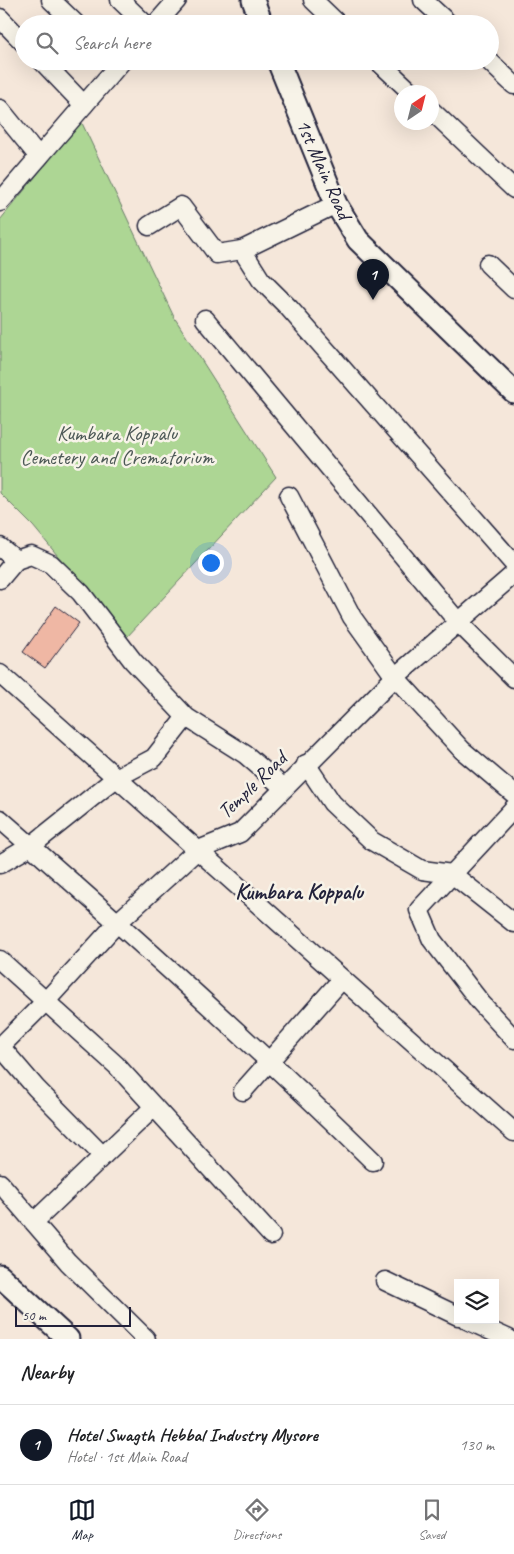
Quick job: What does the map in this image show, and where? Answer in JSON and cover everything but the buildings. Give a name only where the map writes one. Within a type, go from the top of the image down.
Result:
[{"type":"street","points":[[51,0],[67,15]]},
{"type":"street","points":[[120,0],[136,15]]},
{"type":"street","points":[[164,15],[177,0]]},
{"type":"street","points":[[253,0],[259,15]]},
{"type":"street","points":[[313,0],[329,15]]},
{"type":"street","points":[[423,0],[439,15]]},
{"type":"street","points":[[0,18],[15,33]]},
{"type":"street","points":[[51,70],[84,105]]},
{"type":"street","points":[[0,202],[112,70]]},
{"type":"street","name":"1st Main Road","points":[[282,70],[336,204],[358,240],[514,392]]},
{"type":"street","points":[[388,70],[404,85]]},
{"type":"street","points":[[498,70],[514,85]]},
{"type":"street","points":[[0,109],[39,157]]},
{"type":"street","points":[[439,118],[514,189]]},
{"type":"street","points":[[149,226],[181,206],[217,254],[242,250],[336,204]]},
{"type":"street","points":[[242,250],[261,280],[289,308],[514,564]]},
{"type":"street","points":[[488,264],[514,289]]},
{"type":"street","points":[[204,319],[458,622],[514,678]]},
{"type":"street","points":[[289,496],[352,617],[395,677],[462,750],[514,794]]},
{"type":"street","points":[[0,547],[16,560]]},
{"type":"street","points":[[0,579],[16,560],[31,555],[51,564],[81,593],[133,661],[186,717],[246,755],[284,788]]},
{"type":"street","name":"Temple Road","points":[[0,1046],[45,1002],[117,923],[196,850],[240,833],[306,764],[395,677],[514,574]]},
{"type":"street","points":[[0,674],[514,1132]]},
{"type":"street","points":[[0,864],[30,846],[116,778],[154,758],[186,717]]},
{"type":"street","points":[[306,764],[332,803],[372,841],[422,870],[452,874],[514,923]]},
{"type":"street","points":[[514,808],[419,910],[432,940],[481,1003],[514,1039]]},
{"type":"street","points":[[0,819],[270,1063],[373,1161]]},
{"type":"street","points":[[0,960],[116,1065],[271,1235]]},
{"type":"street","points":[[243,1091],[270,1063],[342,979]]},
{"type":"street","points":[[0,1046],[36,1088],[103,1156]]},
{"type":"street","points":[[34,1222],[154,1107]]},
{"type":"street","points":[[0,1183],[68,1262],[146,1339]]},
{"type":"street","points":[[0,1276],[68,1339]]},
{"type":"street","points":[[385,1280],[454,1314]]},
{"type":"street","points":[[476,1324],[509,1339]]},
{"type":"green space","name":"Kumbara Koppalu Cemetery and Crematorium","points":[[81,121],[174,317],[276,477],[126,638],[33,526],[0,493],[0,220]]},
{"type":"place","name":"Hotel Swagth Hebbal Industry Mysore","points":[[373,300]]},
{"type":"district","name":"Kumbara Koppalu","points":[[299,891]]}]
